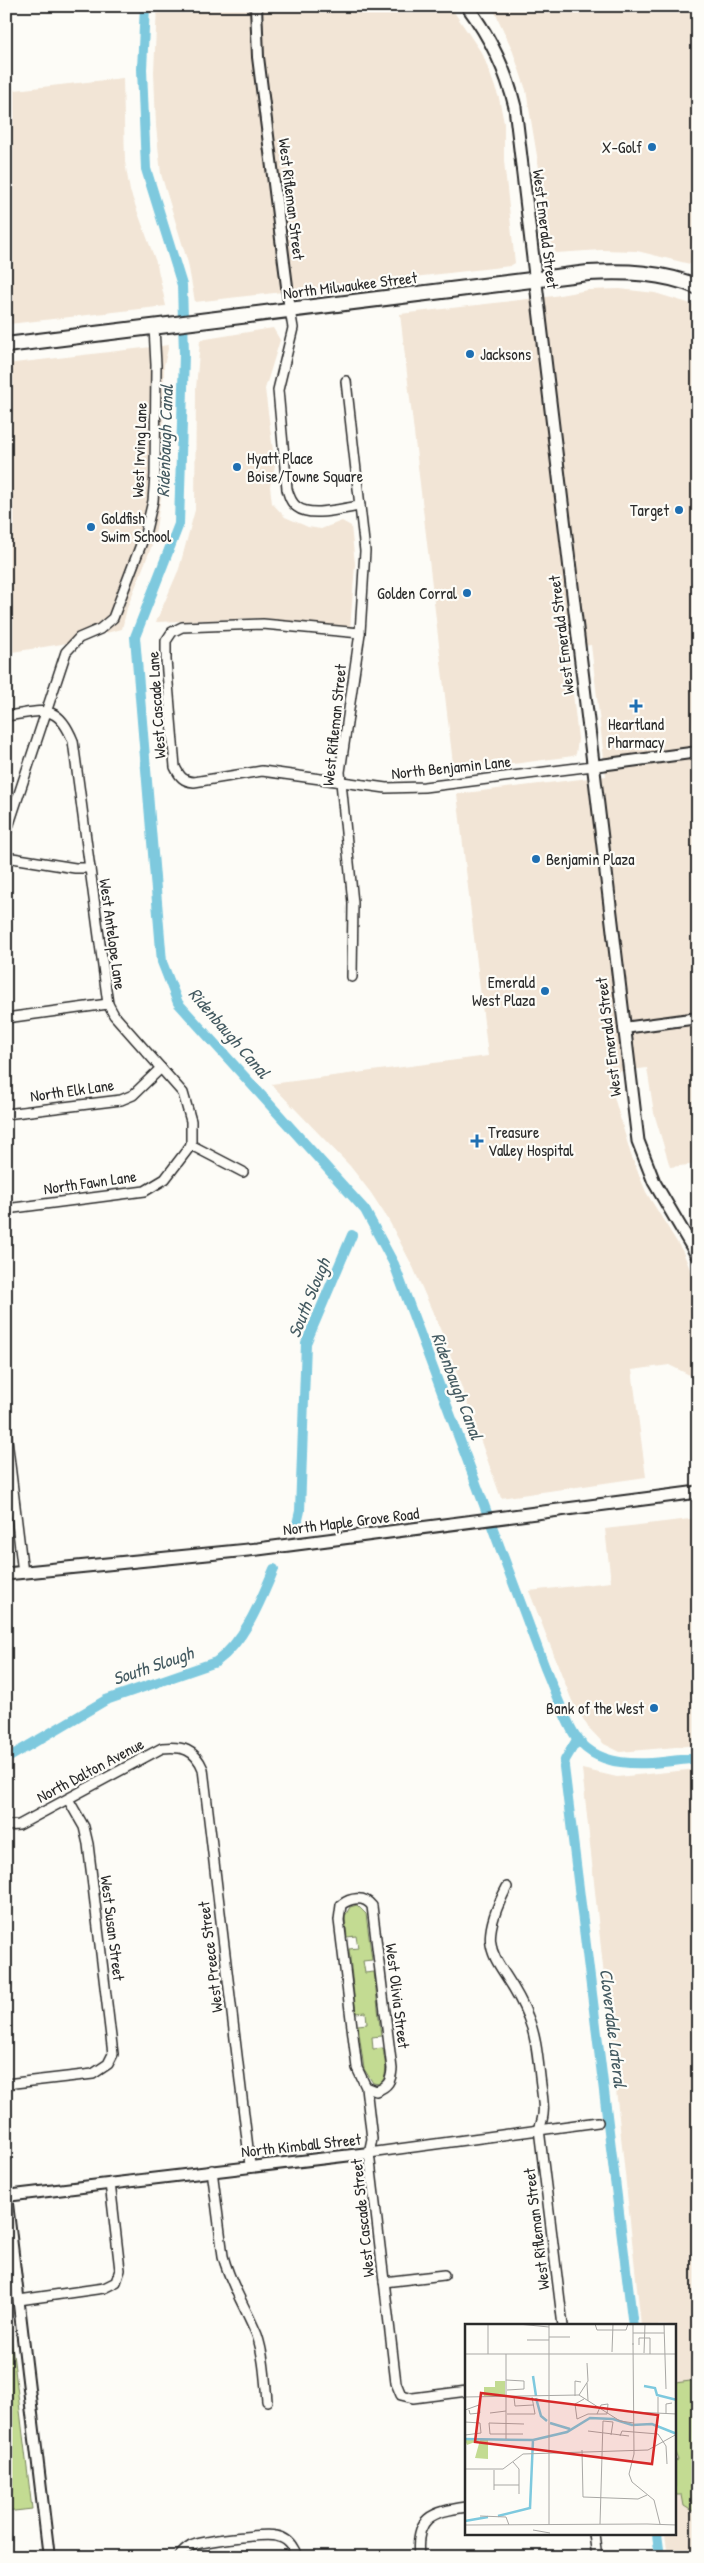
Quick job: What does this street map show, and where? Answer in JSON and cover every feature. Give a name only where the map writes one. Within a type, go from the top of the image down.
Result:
[{"type":"main road","name":"West Emerald Street","points":[[467,6],[489,38],[502,63],[511,90],[536,280],[638,1141],[654,1182],[698,1257]]},
{"type":"main road","name":"North Milwaukee Street","points":[[6,345],[536,280],[624,272],[673,278],[698,287]]},
{"type":"main road","name":"North Maple Grove Road","points":[[6,1574],[284,1546],[481,1522],[698,1492]]},
{"type":"street","name":"West Rifleman Street","points":[[256,6],[258,57],[292,328],[278,390],[287,489],[291,501],[297,508],[310,512],[360,506]]},
{"type":"street","name":"West Irving Lane","points":[[6,833],[66,652],[79,638],[100,629],[113,618],[145,534],[153,500],[155,475],[156,365],[154,327]]},
{"type":"street","name":"West Rifleman Street","points":[[346,381],[365,551],[360,633],[340,772],[353,903],[352,977]]},
{"type":"street","name":"West Cascade Lane","points":[[179,776],[175,767],[166,660],[166,642],[172,632],[182,627],[264,624],[360,633]]},
{"type":"street","points":[[6,716],[48,711]]},
{"type":"street","name":"West Antelope Lane","points":[[48,711],[59,716],[67,724],[73,741],[108,1004],[114,1015],[183,1093],[191,1121],[191,1145]]},
{"type":"street","name":"North Benjamin Lane","points":[[179,776],[186,781],[194,782],[262,771],[386,788],[424,787],[698,752]]},
{"type":"street","points":[[6,857],[75,868],[90,868]]},
{"type":"street","points":[[6,1018],[108,1004]]},
{"type":"street","points":[[624,1028],[698,1018]]},
{"type":"street","name":"North Elk Lane","points":[[6,1114],[121,1100],[133,1095],[161,1068]]},
{"type":"street","points":[[191,1145],[243,1172]]},
{"type":"street","name":"North Fawn Lane","points":[[6,1208],[145,1191],[165,1179],[191,1145]]},
{"type":"street","points":[[6,1431],[23,1573]]},
{"type":"street","name":"North Dalton Avenue","points":[[6,1826],[19,1825],[162,1748],[178,1746],[190,1751]]},
{"type":"street","name":"West Preece Street","points":[[190,1751],[199,1758],[203,1769],[250,2165]]},
{"type":"street","name":"West Susan Street","points":[[6,2084],[93,2074],[108,2064],[112,2054],[113,2046],[88,1844],[84,1826],[68,1799]]},
{"type":"street","name":"West Rifleman Street","points":[[507,1887],[495,1909],[490,1926],[490,1940],[498,1965],[522,2001],[534,2034],[544,2116],[539,2130],[563,2324]]},
{"type":"street","name":"West Cascade Street","points":[[354,1899],[341,1905],[339,1920],[357,2068],[366,2087],[372,2139],[369,2153],[396,2383],[401,2395],[413,2398],[465,2391]]},
{"type":"street","name":"West Olivia Street","points":[[354,1899],[366,1900],[372,1906],[392,2069],[390,2082],[387,2086],[376,2091],[366,2087]]},
{"type":"street","name":"North Kimball Street","points":[[6,2195],[250,2165],[369,2153],[598,2122]]},
{"type":"street","points":[[212,2170],[222,2256],[262,2352],[267,2401]]},
{"type":"street","points":[[19,2300],[104,2288],[116,2282],[120,2270],[110,2183]]},
{"type":"street","points":[[6,2195],[49,2557]]},
{"type":"street","points":[[384,2282],[444,2275]]},
{"type":"street","points":[[419,2557],[417,2541],[420,2526],[431,2515],[444,2510],[465,2507]]},
{"type":"street","points":[[180,2555],[190,2547],[201,2543],[265,2535],[277,2536],[286,2540],[295,2549],[298,2557]]},
{"type":"street","points":[[594,2536],[597,2557]]},
{"type":"shaded area","points":[[157,6],[450,6],[483,55],[499,98],[504,123],[504,161],[515,263],[510,266],[195,302],[188,263],[161,174],[156,126],[154,72]]},
{"type":"shaded area","points":[[492,6],[698,6],[698,266],[637,251],[601,250],[556,253],[552,246],[526,90],[512,49]]},
{"type":"shaded area","points":[[123,78],[125,162],[130,191],[157,265],[166,306],[9,324],[6,302],[6,91]]},
{"type":"shaded area","points":[[620,289],[655,293],[698,306],[698,1164],[670,1167],[654,1113],[647,1068],[607,1073],[631,1155],[646,1192],[683,1252],[698,1289],[698,1379],[669,1365],[632,1370],[646,1477],[501,1498],[444,1338],[413,1267],[388,1219],[350,1166],[271,1084],[488,1056],[457,794],[606,776],[591,645],[568,648],[578,739],[576,754],[573,756],[454,772],[400,314],[554,296],[588,290]]},
{"type":"shaded area","points":[[273,328],[280,340],[265,389],[275,466],[270,486],[272,503],[285,517],[308,527],[321,529],[342,521],[351,526],[355,564],[350,630],[265,618],[156,622],[179,569],[195,510],[196,389],[200,340]]},
{"type":"shaded area","points":[[169,345],[164,365],[163,485],[154,540],[127,608],[122,629],[62,644],[6,653],[6,364]]},
{"type":"shaded area","points":[[698,1518],[698,1745],[620,1752],[604,1744],[588,1727],[572,1701],[529,1591],[611,1582],[605,1529]]},
{"type":"shaded area","points":[[582,1769],[617,1777],[698,1769],[698,2557],[668,2557],[665,2536],[676,2536],[676,2324],[641,2324]]},
{"type":"green space","points":[[357,1905],[366,1914],[372,1960],[363,1961],[365,1973],[374,1972],[381,2036],[372,2037],[373,2049],[383,2048],[386,2068],[384,2077],[379,2084],[373,2083],[364,2069],[358,2025],[367,2024],[366,2012],[356,2013],[349,1949],[358,1948],[356,1936],[347,1937],[345,1916],[350,1907]]},
{"type":"green space","points":[[6,2296],[32,2509],[6,2512]]},
{"type":"green space","points":[[698,2380],[698,2510],[692,2511],[684,2506],[682,2495],[676,2495],[676,2461],[678,2460],[676,2455],[676,2383]]},
{"type":"waterway","name":"Ridenbaugh Canal","points":[[145,6],[142,69],[146,169],[182,285],[184,354],[179,524],[135,637],[162,962],[178,1003],[365,1210],[394,1264],[545,1668],[573,1732],[584,1746],[597,1755],[613,1761],[647,1763],[698,1758]]},
{"type":"waterway","name":"South Slough","points":[[297,1524],[300,1511],[306,1343],[352,1235]]},
{"type":"waterway","name":"South Slough","points":[[6,1759],[106,1700],[216,1662],[235,1643],[251,1620],[274,1569]]},
{"type":"waterway","name":"Cloverdale Lateral","points":[[578,1738],[565,1760],[564,1767],[633,2324]]},
{"type":"waterway","name":"Cloverdale Lateral","points":[[657,2536],[660,2557]]},
{"type":"place","name":"X-Golf","points":[[652,147]]},
{"type":"place","name":"Jacksons","points":[[470,354]]},
{"type":"place","name":"Hyatt Place Boise/Towne Square","points":[[237,467]]},
{"type":"place","name":"Target","points":[[679,510]]},
{"type":"place","name":"Goldfish Swim School","points":[[91,527]]},
{"type":"place","name":"Golden Corral","points":[[467,593]]},
{"type":"place","name":"Heartland Pharmacy","points":[[636,706]]},
{"type":"place","name":"Benjamin Plaza","points":[[536,859]]},
{"type":"place","name":"Emerald West Plaza","points":[[545,991]]},
{"type":"place","name":"Treasure Valley Hospital","points":[[477,1141]]},
{"type":"place","name":"Bank of the West","points":[[654,1708]]}]
